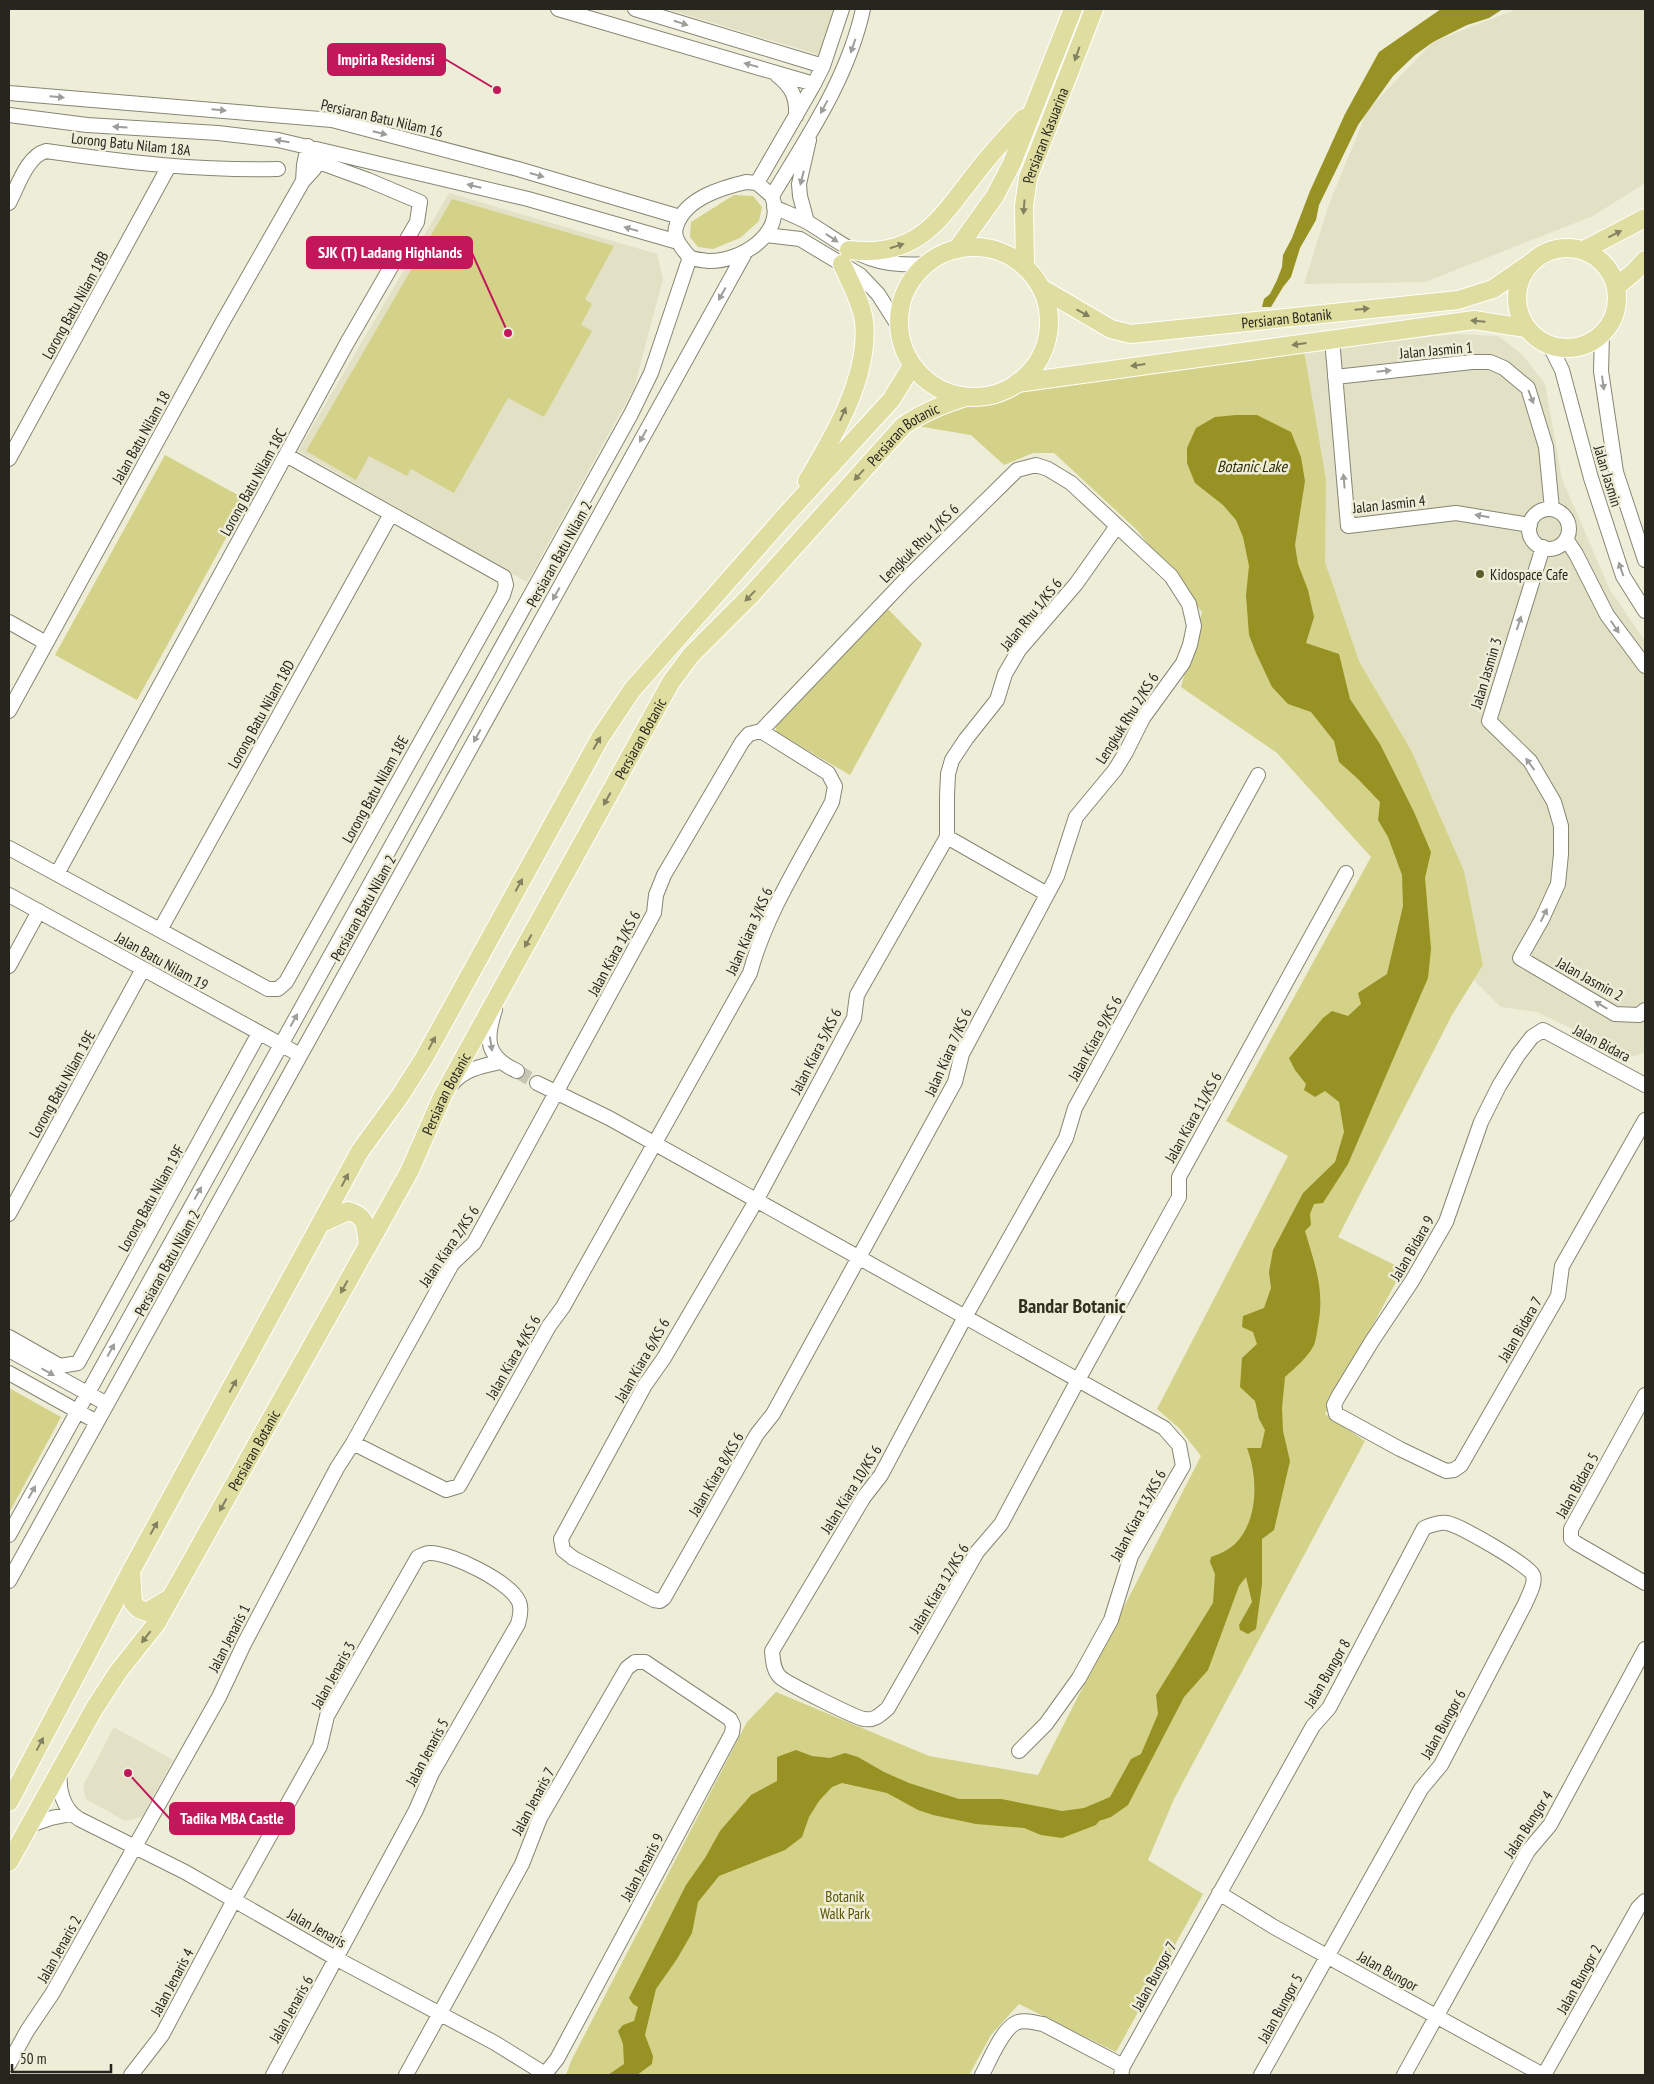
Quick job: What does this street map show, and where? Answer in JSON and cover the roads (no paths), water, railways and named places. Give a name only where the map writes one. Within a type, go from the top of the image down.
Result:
[{"type":"main road","name":"Persiaran Kasuarina","points":[[957,249],[995,196],[1012,163],[1031,110],[1073,9]]},
{"type":"main road","name":"Persiaran Kasuarina","points":[[1026,267],[1024,206],[1028,178],[1094,9]]},
{"type":"main road","points":[[784,517],[828,447],[842,418],[864,352],[864,320],[845,257],[901,246],[938,222],[983,164],[1031,110]]},
{"type":"main road","points":[[1584,250],[1645,218]]},
{"type":"main road","points":[[981,247],[1005,254],[1026,267],[1041,288],[1047,308],[1048,329],[1045,343],[1032,368],[1017,383],[993,394],[966,397],[945,392],[927,381],[912,366],[901,341],[899,327],[900,309],[905,292],[914,277],[926,264],[941,255],[957,249],[981,247]]},
{"type":"main road","points":[[1556,248],[1584,250],[1599,258],[1610,271],[1617,286],[1618,299],[1616,312],[1602,335],[1587,345],[1569,349],[1550,346],[1537,339],[1526,328],[1519,316],[1516,301],[1523,273],[1532,262],[1556,248]]},
{"type":"main road","points":[[1617,286],[1645,260]]},
{"type":"main road","name":"Persiaran Botanik","points":[[1041,288],[1111,328],[1131,334],[1458,300],[1493,289],[1532,262]]},
{"type":"main road","name":"Persiaran Botanik","points":[[1017,383],[1474,320],[1526,328]]},
{"type":"main road","name":"Persiaran Botanic","points":[[9,1802],[131,1571],[360,1151],[400,1096],[424,1058],[590,755],[614,716],[656,662],[784,517],[891,400],[912,366]]},
{"type":"main road","name":"Persiaran Botanic","points":[[9,1862],[94,1709],[118,1672],[156,1624],[172,1596],[409,1172],[443,1095],[671,682],[691,655],[752,594],[903,426],[917,416],[936,407],[966,397]]},
{"type":"main road","points":[[322,1223],[348,1211],[357,1213],[364,1220],[368,1244]]},
{"type":"main road","points":[[131,1571],[133,1603],[140,1609],[148,1612],[172,1596]]},
{"type":"main road","points":[[9,1789],[23,1775]]},
{"type":"street","points":[[558,9],[814,84]]},
{"type":"street","points":[[757,184],[823,66],[842,9]]},
{"type":"street","points":[[862,9],[858,32],[848,59],[773,201],[773,218],[766,235],[761,241],[746,251],[724,260],[701,260],[690,258],[678,242],[675,230],[680,217],[693,203],[729,186],[746,182],[757,184],[773,201],[807,222],[845,257],[872,286],[899,327]]},
{"type":"street","points":[[638,32],[639,10],[823,66]]},
{"type":"street","points":[[772,72],[789,84],[797,100],[796,117]]},
{"type":"street","name":"Persiaran Batu Nilam 16","points":[[9,93],[332,120],[518,170],[680,217]]},
{"type":"street","points":[[9,116],[86,124],[218,133],[278,140],[315,152],[528,199],[678,242]]},
{"type":"street","points":[[807,222],[799,184],[811,132]]},
{"type":"street","name":"Lorong Batu Nilam 18A","points":[[9,203],[31,162],[39,153],[46,151],[169,166],[235,170],[278,170]]},
{"type":"street","name":"Jalan Batu Nilam 18","points":[[9,711],[222,323],[303,181],[304,165],[315,152]]},
{"type":"street","name":"Lorong Batu Nilam 18C","points":[[57,874],[347,343],[417,222],[420,202],[368,180],[315,152]]},
{"type":"street","name":"Lorong Batu Nilam 18B","points":[[9,459],[169,166]]},
{"type":"street","points":[[766,235],[800,239],[845,257],[871,259],[903,266],[926,264]]},
{"type":"street","name":"Persiaran Batu Nilam 2","points":[[9,1581],[746,251]]},
{"type":"street","name":"Persiaran Batu Nilam 2","points":[[9,1535],[607,458],[650,373],[690,258]]},
{"type":"street","name":"Jalan Jasmin","points":[[1602,335],[1601,370],[1616,472],[1645,560]]},
{"type":"street","name":"Jalan Jasmin 4","points":[[1332,339],[1348,526],[1456,513],[1530,525]]},
{"type":"street","name":"Jalan Jasmin","points":[[1550,346],[1562,370],[1591,478],[1623,576],[1645,611]]},
{"type":"street","name":"Jalan Jasmin 1","points":[[1335,377],[1472,362],[1490,362],[1504,368],[1528,388],[1534,403],[1546,447],[1552,509]]},
{"type":"street","points":[[286,455],[391,514]]},
{"type":"street","name":"Lengkuk Rhu 1/KS 6","points":[[761,731],[906,579],[1017,470],[1036,465],[1048,469],[1071,483],[1117,526]]},
{"type":"street","points":[[1552,509],[1560,512],[1568,523],[1569,529],[1566,539],[1559,546],[1542,548],[1531,537],[1530,525],[1536,514],[1542,510],[1552,509]]},
{"type":"street","name":"Lorong Batu Nilam 18E","points":[[160,930],[268,989],[278,989],[286,982],[503,596],[506,585],[504,577],[391,514]]},
{"type":"street","name":"Lorong Batu Nilam 18D","points":[[160,930],[391,514]]},
{"type":"street","name":"Jalan Rhu 1/KS 6","points":[[947,837],[948,781],[952,760],[997,700],[1005,674],[1019,650],[1076,584],[1117,526]]},
{"type":"street","name":"Lengkuk Rhu 2/KS 6","points":[[1064,859],[1076,817],[1115,770],[1143,718],[1183,662],[1190,645],[1194,626],[1189,604],[1171,576],[1117,526]]},
{"type":"street","points":[[1566,539],[1576,554],[1607,615],[1645,666]]},
{"type":"street","name":"Jalan Jasmin 3","points":[[1520,958],[1542,919],[1558,884],[1562,854],[1561,826],[1554,802],[1530,762],[1489,721],[1542,548]]},
{"type":"street","points":[[552,555],[572,566]]},
{"type":"street","points":[[9,622],[46,643]]},
{"type":"street","name":"Jalan Kiara 1/KS 6","points":[[557,1093],[654,914],[656,895],[664,875],[742,742],[749,734],[761,731]]},
{"type":"street","name":"Jalan Kiara 3/KS 6","points":[[654,1143],[750,973],[757,947],[767,925],[835,793],[835,786],[828,773],[761,731]]},
{"type":"street","name":"Jalan Kiara 9/KS 6","points":[[965,1317],[1066,1138],[1075,1108],[1258,775]]},
{"type":"street","points":[[947,837],[1047,894]]},
{"type":"street","name":"Jalan Kiara 5/KS 6","points":[[756,1201],[854,1018],[857,995],[947,837]]},
{"type":"street","points":[[9,848],[160,930]]},
{"type":"street","name":"Jalan Kiara 7/KS 6","points":[[860,1258],[955,1082],[962,1054],[1064,859]]},
{"type":"street","name":"Jalan Kiara 11/KS 6","points":[[1078,1380],[1179,1197],[1179,1177],[1346,873]]},
{"type":"street","name":"Jalan Batu Nilam 19","points":[[9,895],[300,1055]]},
{"type":"street","points":[[9,966],[39,911]]},
{"type":"street","name":"Jalan Jasmin 2","points":[[1520,958],[1615,1014],[1639,1015],[1645,1010]]},
{"type":"street","name":"Lorong Batu Nilam 19E","points":[[9,1214],[144,969]]},
{"type":"street","points":[[501,990],[491,1022],[489,1042],[491,1050],[500,1062],[517,1071]]},
{"type":"street","name":"Jalan Bidara","points":[[1543,1030],[1645,1085]]},
{"type":"street","name":"Jalan Bidara 9","points":[[1400,1449],[1341,1418],[1336,1414],[1334,1405],[1372,1341],[1412,1281],[1446,1222],[1481,1122],[1500,1086],[1518,1055],[1532,1037],[1543,1030]]},
{"type":"street","name":"Lorong Batu Nilam 19F","points":[[9,1337],[60,1366],[78,1363],[259,1032]]},
{"type":"street","points":[[443,1095],[458,1077],[470,1070],[500,1062]]},
{"type":"street","name":"Jalan Kiara 13/KS 6","points":[[537,1082],[609,1118],[1164,1428],[1179,1445],[1183,1466],[1131,1556],[1111,1620],[1079,1678],[1046,1724],[1019,1751]]},
{"type":"street","name":"Jalan Kiara 2/KS 6","points":[[353,1443],[452,1264],[474,1243],[557,1093]]},
{"type":"street","name":"Jalan Bidara 7","points":[[1400,1449],[1446,1471],[1454,1470],[1461,1466],[1558,1296],[1562,1266],[1645,1120]]},
{"type":"street","name":"Jalan Kiara 4/KS 6","points":[[353,1443],[446,1490],[459,1486],[549,1326],[563,1308],[654,1143]]},
{"type":"street","name":"Jalan Kiara 6/KS 6","points":[[561,1540],[645,1385],[664,1358],[685,1319],[756,1201]]},
{"type":"street","name":"Jalan Kiara 8/KS 6","points":[[561,1540],[563,1550],[572,1558],[654,1600],[660,1601],[664,1598],[757,1434],[773,1414],[860,1258]]},
{"type":"street","name":"Jalan Kiara 10/KS 6","points":[[780,1677],[773,1665],[772,1651],[864,1497],[881,1475],[965,1317]]},
{"type":"street","points":[[9,1350],[107,1404]]},
{"type":"street","points":[[9,1373],[97,1422]]},
{"type":"street","name":"Jalan Kiara 12/KS 6","points":[[780,1677],[865,1720],[878,1718],[888,1708],[977,1552],[1001,1524],[1078,1380]]},
{"type":"street","name":"Jalan Bidara 5","points":[[1645,1395],[1571,1529],[1571,1538],[1576,1544],[1645,1583]]},
{"type":"street","name":"Jalan Jenaris 1","points":[[135,1848],[219,1697],[244,1644],[337,1468],[353,1443]]},
{"type":"street","name":"Jalan Bungor 8","points":[[1219,1893],[1313,1726],[1329,1708],[1424,1528],[1435,1523],[1448,1523],[1490,1544]]},
{"type":"street","name":"Jalan Bungor 6","points":[[1327,1956],[1420,1789],[1441,1765],[1534,1583],[1533,1575],[1529,1568],[1490,1544]]},
{"type":"street","name":"Jalan Jenaris 3","points":[[234,1900],[320,1746],[327,1716],[418,1557],[429,1553],[451,1557],[484,1572]]},
{"type":"street","name":"Jalan Jenaris 5","points":[[337,1959],[416,1810],[432,1773],[518,1624],[521,1612],[519,1601],[512,1593],[484,1572]]},
{"type":"street","name":"Jalan Bungor 4","points":[[1404,2075],[1528,1851],[1550,1825],[1645,1649]]},
{"type":"street","name":"Jalan Jenaris 7","points":[[440,2013],[522,1864],[540,1818],[626,1668],[634,1662],[645,1662],[687,1689]]},
{"type":"street","name":"Jalan Jenaris 9","points":[[546,2074],[557,2059],[732,1733],[733,1725],[730,1719],[687,1689]]},
{"type":"street","points":[[28,1826],[51,1818],[71,1814],[59,1788],[60,1770]]},
{"type":"street","name":"Jalan Jenaris","points":[[71,1814],[234,1900],[337,1959],[495,2043],[546,2074]]},
{"type":"street","name":"Jalan Jenaris 2","points":[[9,2064],[27,2031],[52,1994],[135,1848]]},
{"type":"street","name":"Jalan Bungor","points":[[1219,1893],[1274,1927],[1544,2075]]},
{"type":"street","name":"Jalan Bungor 7","points":[[1122,2070],[1219,1893]]},
{"type":"street","name":"Jalan Jenaris 4","points":[[132,2075],[162,2035],[234,1900]]},
{"type":"street","name":"Jalan Bungor 2","points":[[1544,2075],[1638,1908],[1645,1901]]},
{"type":"street","name":"Jalan Bungor 5","points":[[1261,2075],[1327,1956]]},
{"type":"street","name":"Jalan Jenaris 6","points":[[273,2075],[337,1959]]},
{"type":"street","points":[[406,2075],[440,2013]]},
{"type":"street","points":[[982,2075],[1004,2034],[1016,2023],[1030,2022],[1043,2024],[1122,2070]]},
{"type":"water","points":[[1441,9],[1503,9],[1489,18],[1467,25],[1433,42],[1415,55],[1393,76],[1358,125],[1319,205],[1316,220],[1300,248],[1291,277],[1271,307],[1262,307],[1264,299],[1270,294],[1277,280],[1282,267],[1283,255],[1345,114],[1379,52]]},
{"type":"water","name":"Botanic Lake","points":[[1257,415],[1291,432],[1301,457],[1305,481],[1295,545],[1298,564],[1308,590],[1314,617],[1306,643],[1339,654],[1350,699],[1380,744],[1414,812],[1431,852],[1425,878],[1431,949],[1428,978],[1348,1164],[1323,1203],[1314,1204],[1310,1214],[1311,1225],[1305,1231],[1318,1278],[1320,1313],[1314,1345],[1305,1358],[1285,1377],[1282,1408],[1283,1431],[1290,1461],[1274,1530],[1262,1539],[1262,1584],[1256,1629],[1248,1634],[1240,1630],[1239,1625],[1252,1602],[1246,1577],[1239,1586],[1208,1670],[1184,1697],[1128,1805],[1111,1817],[1099,1821],[1096,1825],[1062,1838],[1041,1835],[1024,1828],[976,1824],[933,1815],[918,1810],[887,1793],[842,1783],[832,1787],[819,1801],[809,1817],[802,1837],[785,1850],[719,1876],[698,1902],[692,1933],[656,1989],[645,2035],[653,2056],[652,2064],[637,2075],[608,2075],[624,2064],[623,2044],[618,2031],[623,2025],[634,2021],[638,2007],[629,1998],[686,1885],[705,1858],[720,1831],[751,1795],[777,1781],[777,1757],[796,1750],[812,1756],[830,1758],[845,1753],[858,1757],[884,1772],[909,1783],[959,1799],[1001,1799],[1062,1811],[1084,1808],[1110,1797],[1131,1759],[1141,1754],[1158,1714],[1156,1695],[1213,1603],[1215,1574],[1210,1562],[1211,1557],[1224,1552],[1235,1544],[1249,1523],[1254,1498],[1254,1485],[1251,1459],[1247,1448],[1261,1448],[1265,1430],[1259,1419],[1255,1401],[1240,1387],[1242,1358],[1257,1344],[1253,1332],[1242,1327],[1243,1316],[1264,1308],[1271,1288],[1269,1272],[1273,1250],[1303,1193],[1335,1162],[1344,1132],[1339,1102],[1325,1091],[1315,1097],[1304,1090],[1306,1084],[1295,1070],[1289,1058],[1323,1018],[1332,1011],[1348,1016],[1361,1004],[1358,993],[1387,974],[1403,906],[1402,875],[1388,837],[1378,820],[1380,802],[1339,762],[1334,741],[1311,712],[1288,704],[1272,687],[1249,635],[1246,595],[1249,566],[1243,537],[1236,520],[1223,505],[1195,483],[1187,463],[1187,448],[1196,428],[1215,417]]},
{"type":"tunnel","points":[[517,1071],[537,1083]]},
{"type":"place","name":"Impiria Residensi","points":[[497,90]]},
{"type":"place","name":"SJK (T) Ladang Highlands","points":[[508,333]]},
{"type":"place","name":"Kidospace Cafe","points":[[1480,574]]},
{"type":"place","name":"Tadika MBA Castle","points":[[128,1773]]},
{"type":"district","name":"Bandar Botanic","points":[[1072,1306]]},
{"type":"park label","name":"Botanik Walk Park","points":[[845,1904]]}]
